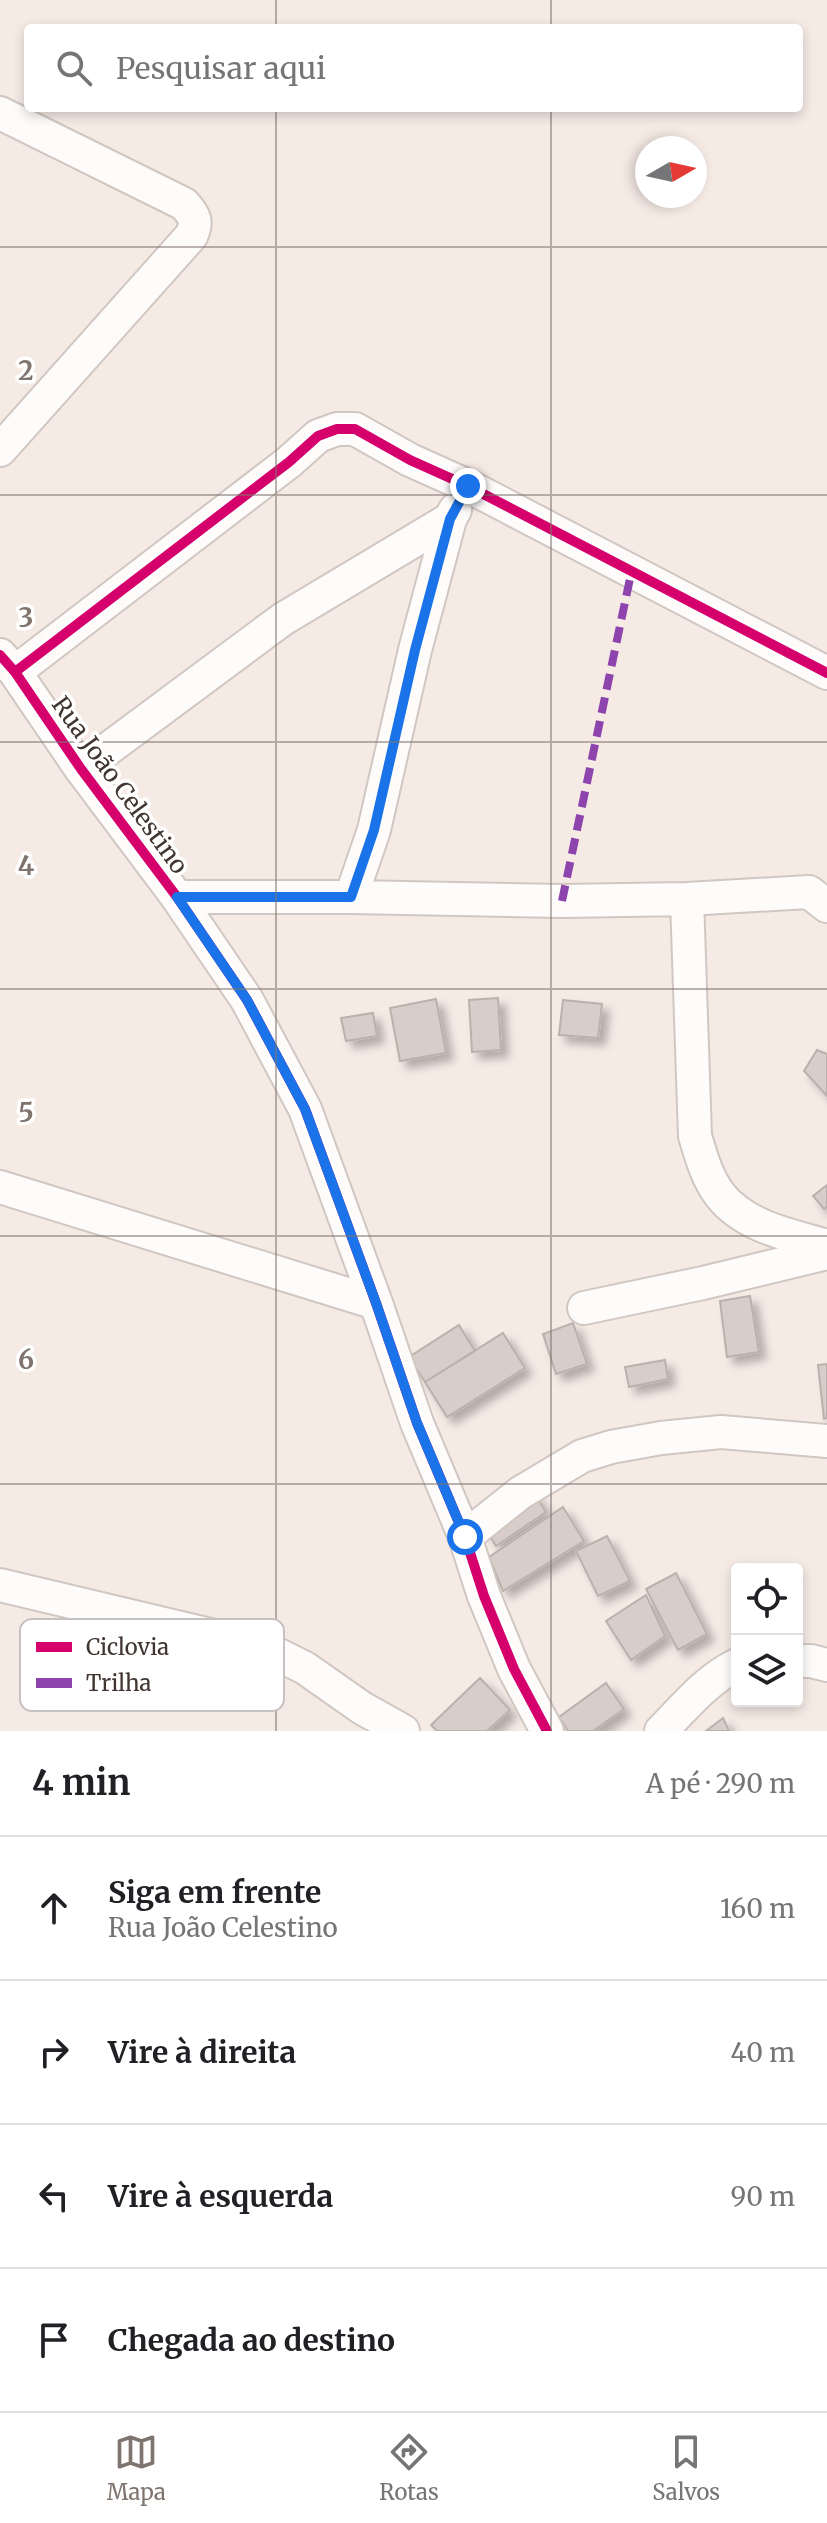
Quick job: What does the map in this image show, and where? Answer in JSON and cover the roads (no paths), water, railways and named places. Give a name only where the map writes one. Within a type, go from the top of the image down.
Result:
[{"type":"street","points":[[0,113],[184,204],[194,215],[197,225],[191,236],[0,450]]},
{"type":"street","points":[[8,664],[289,462],[318,436],[337,429],[355,429],[827,673]]},
{"type":"street","points":[[351,897],[374,830],[415,650],[450,519],[468,486]]},
{"type":"street","points":[[81,769],[283,619],[450,519]]},
{"type":"street","name":"Rua João Celestino","points":[[8,664],[81,769],[177,897],[247,1000],[305,1109],[417,1423],[465,1537],[484,1596],[514,1669],[547,1731]]},
{"type":"street","points":[[177,897],[562,901],[687,899],[809,892],[827,906]]},
{"type":"street","points":[[687,899],[695,1136],[706,1169],[719,1194],[738,1213],[765,1227],[827,1246]]},
{"type":"street","points":[[0,1187],[376,1303]]},
{"type":"street","points":[[584,1308],[827,1253]]},
{"type":"street","points":[[465,1537],[520,1493],[582,1456],[611,1447],[721,1432],[827,1441]]},
{"type":"street","points":[[0,1585],[143,1619]]},
{"type":"street","points":[[284,1658],[403,1731]]},
{"type":"street","points":[[803,1661],[827,1665]]},
{"type":"street","points":[[661,1731],[700,1691],[731,1668]]}]
